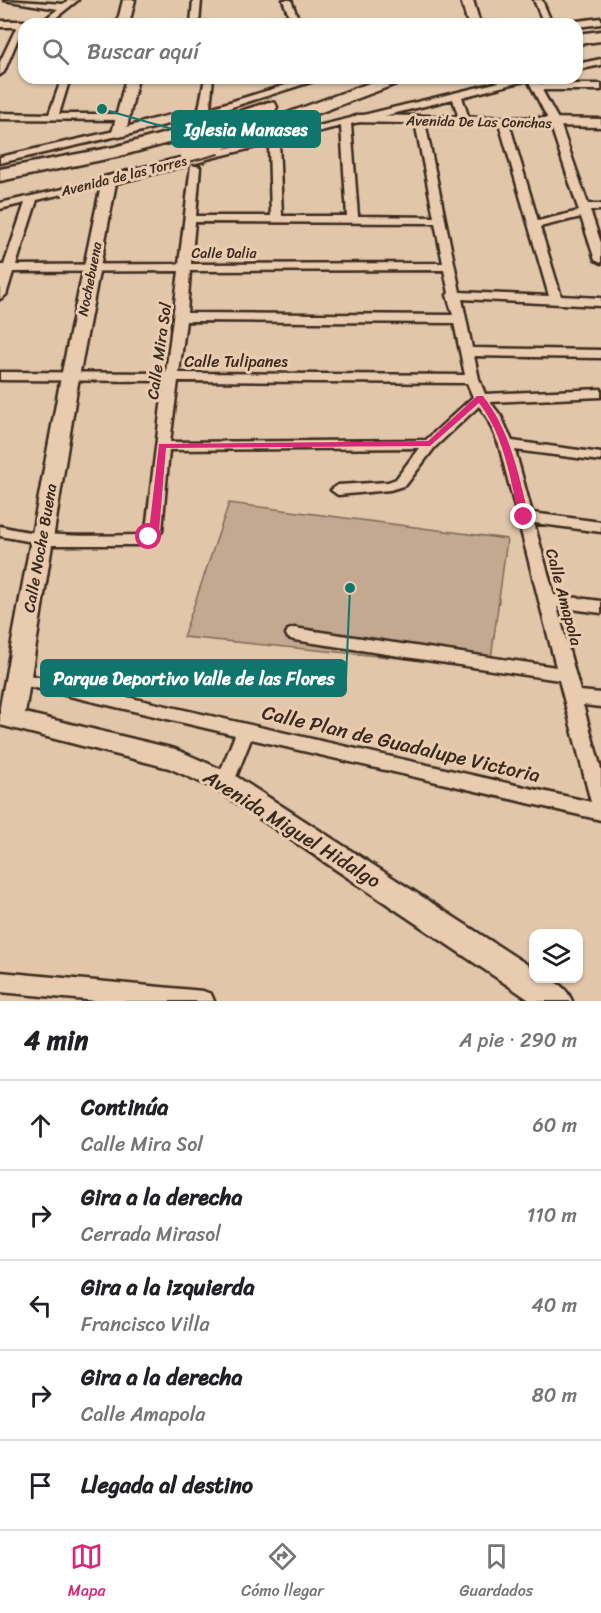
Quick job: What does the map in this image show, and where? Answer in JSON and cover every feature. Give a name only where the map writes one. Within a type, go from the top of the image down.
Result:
[{"type":"highway","points":[[583,38],[601,36]]},
{"type":"highway","points":[[583,44],[601,42]]},
{"type":"highway","points":[[0,175],[116,152],[214,117],[339,84]]},
{"type":"highway","points":[[0,190],[194,159],[217,145],[382,84]]},
{"type":"street","points":[[8,0],[65,7]]},
{"type":"street","points":[[51,18],[74,0]]},
{"type":"street","points":[[124,18],[129,0]]},
{"type":"street","points":[[196,18],[197,0]]},
{"type":"street","points":[[287,0],[294,18]]},
{"type":"street","points":[[467,0],[472,18]]},
{"type":"street","points":[[538,0],[546,18]]},
{"type":"street","points":[[583,23],[601,21]]},
{"type":"street","points":[[0,24],[18,24]]},
{"type":"street","points":[[0,72],[18,34]]},
{"type":"street","points":[[583,66],[601,62]]},
{"type":"street","points":[[53,116],[64,84]]},
{"type":"street","points":[[119,133],[131,84]]},
{"type":"street","points":[[208,84],[204,109],[214,117],[299,84]]},
{"type":"street","points":[[283,84],[283,89]]},
{"type":"street","name":"Avenida de las Torres","points":[[0,206],[456,94],[514,84]]},
{"type":"street","points":[[533,84],[555,123],[601,260]]},
{"type":"street","name":"Avenida de las Torres","points":[[566,84],[601,87]]},
{"type":"street","points":[[456,94],[465,122]]},
{"type":"street","points":[[0,116],[123,117]]},
{"type":"street","points":[[0,160],[176,118],[192,124],[199,121],[194,159]]},
{"type":"street","points":[[352,121],[353,220]]},
{"type":"street","name":"Avenida De Las Conchas","points":[[352,121],[601,123]]},
{"type":"street","name":"Calle Amapola","points":[[420,122],[447,266],[472,379],[480,398],[494,416],[506,446],[601,805]]},
{"type":"street","points":[[504,123],[556,300]]},
{"type":"street","points":[[274,140],[277,219]]},
{"type":"street","name":"Calle Mira Sol","points":[[42,540],[137,540],[149,537],[154,531],[162,446],[186,268],[194,159]]},
{"type":"street","name":"Nochebuena","points":[[70,377],[109,180]]},
{"type":"street","points":[[0,295],[5,269],[32,199]]},
{"type":"street","points":[[534,225],[601,207]]},
{"type":"street","points":[[190,219],[438,220]]},
{"type":"street","name":"Calle Dalia","points":[[5,269],[447,266]]},
{"type":"street","points":[[453,295],[601,302]]},
{"type":"street","points":[[180,317],[458,319]]},
{"type":"street","points":[[466,352],[601,354]]},
{"type":"street","name":"Calle Tulipanes","points":[[0,376],[472,379]]},
{"type":"street","name":"Calle Noche Buena","points":[[5,718],[16,678],[70,377]]},
{"type":"street","points":[[338,490],[390,486],[401,482],[430,444],[480,398],[601,393]]},
{"type":"street","points":[[162,446],[430,444]]},
{"type":"street","points":[[506,446],[601,457]]},
{"type":"street","points":[[524,517],[601,526]]},
{"type":"street","points":[[0,531],[17,537],[42,540]]},
{"type":"street","points":[[546,600],[601,607]]},
{"type":"street","points":[[294,634],[567,675]]},
{"type":"street","name":"Calle Plan de Guadalupe Victoria","points":[[16,678],[601,812]]},
{"type":"street","points":[[574,697],[601,700]]},
{"type":"street","name":"Avenida Miguel Hidalgo","points":[[5,718],[175,759],[225,782],[557,1001]]},
{"type":"street","points":[[225,782],[245,732]]},
{"type":"street","points":[[0,982],[203,1001]]},
{"type":"shaded area","points":[[229,503],[507,539],[490,667],[183,637]]},
{"type":"place","name":"Iglesia Manases","points":[[102,109]]},
{"type":"place","name":"Parque Deportivo Valle de las Flores","points":[[350,588]]},
{"type":"route","points":[[149,537],[154,531],[162,446],[430,444],[480,398],[494,416],[506,446],[524,517]]}]
